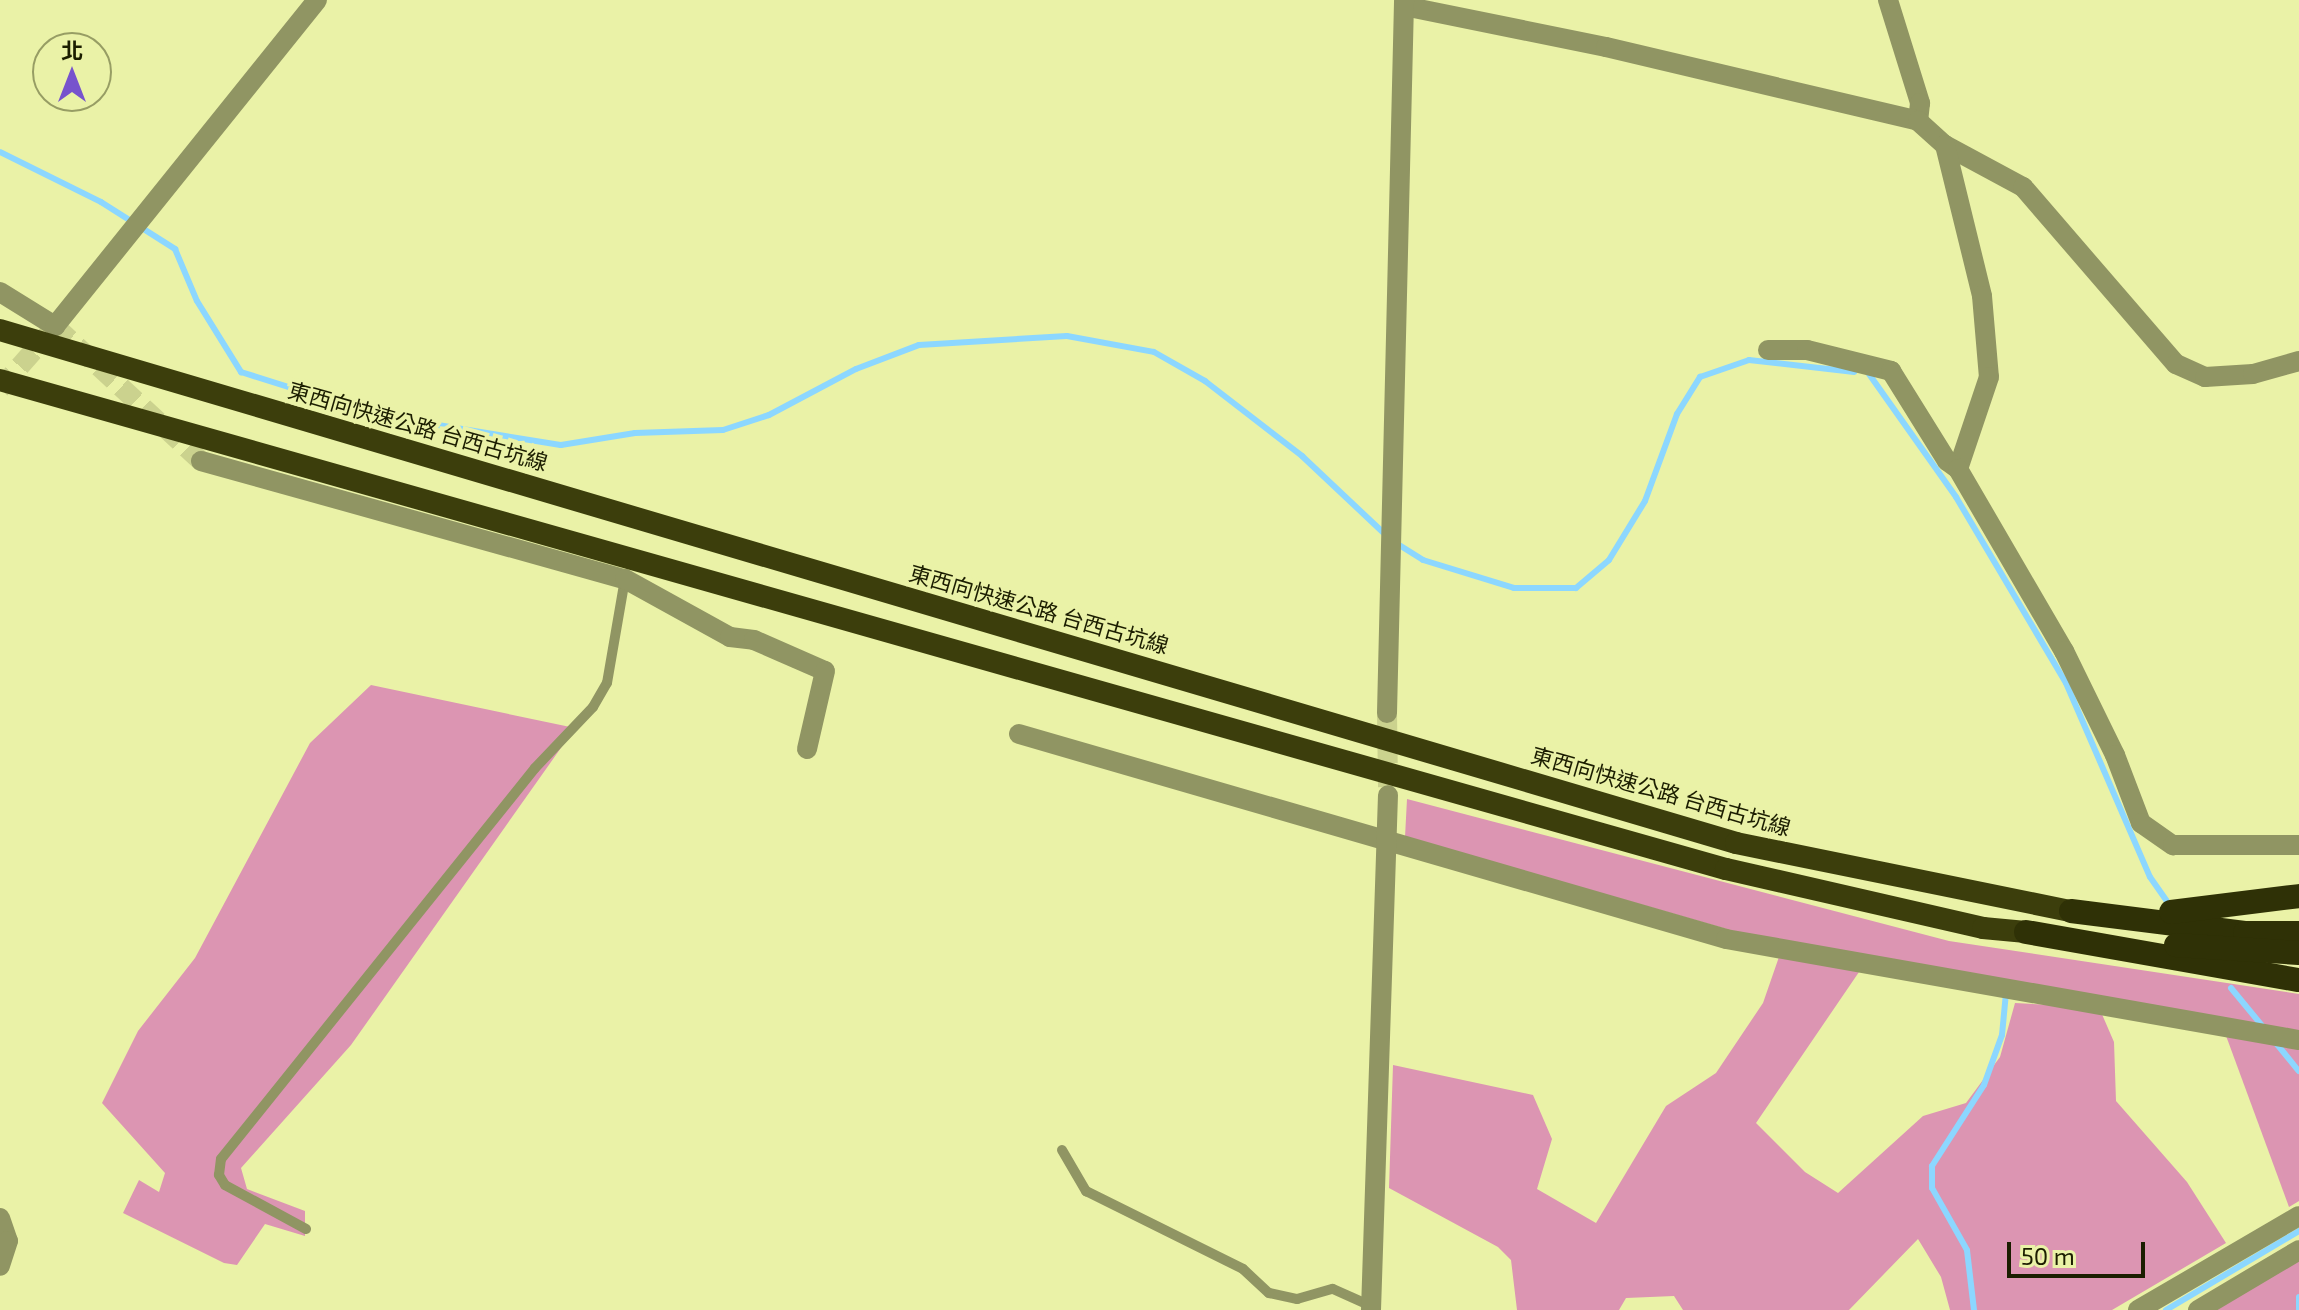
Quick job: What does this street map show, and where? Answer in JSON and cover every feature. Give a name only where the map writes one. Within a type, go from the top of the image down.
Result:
[{"type":"highway","name":"東西向快速公路 台西古坑線","points":[[0,330],[1736,843],[1984,897],[2071,911]]},
{"type":"highway","points":[[0,380],[1726,869],[1983,928],[2299,953]]},
{"type":"highway","points":[[2071,911],[2196,912],[2299,896]]},
{"type":"highway","points":[[2071,911],[2245,933],[2299,933]]},
{"type":"highway","points":[[2026,932],[2299,980]]},
{"type":"street","points":[[0,292],[55,326],[317,0]]},
{"type":"street","points":[[1888,0],[1920,103],[1918,121]]},
{"type":"street","points":[[1387,713],[1404,3],[1918,121],[1945,145],[2023,187],[2176,364],[2205,377],[2253,374],[2299,361]]},
{"type":"street","points":[[1945,145],[1982,296],[1989,377],[1958,469]]},
{"type":"street","points":[[1768,350],[1807,350],[1891,371],[1947,461],[1958,469],[2064,651],[2115,755],[2141,823],[2173,845],[2299,845]]},
{"type":"street","points":[[201,461],[625,579],[730,637],[754,640],[825,671],[807,749]]},
{"type":"street","points":[[1019,734],[1726,939],[2291,1038]]},
{"type":"street","points":[[1371,1308],[1388,795]]},
{"type":"street","points":[[2138,1310],[2299,1216]]},
{"type":"street","points":[[0,1218],[8,1241],[0,1266]]},
{"type":"street","points":[[2198,1310],[2299,1250]]},
{"type":"lane","points":[[306,1229],[225,1185],[219,1175],[221,1159],[535,768],[593,707],[607,683],[625,579]]},
{"type":"lane","points":[[1062,1150],[1086,1191],[1243,1269],[1269,1293],[1297,1299],[1333,1289],[1371,1308]]},
{"type":"shaded area","points":[[371,685],[575,728],[351,1045],[241,1168],[247,1189],[305,1211],[305,1236],[265,1224],[237,1265],[224,1263],[123,1213],[139,1180],[159,1192],[165,1173],[102,1103],[138,1031],[195,958],[310,743]]},
{"type":"shaded area","points":[[1407,799],[1949,941],[2299,994],[2299,1033],[1737,932],[1405,837]]},
{"type":"shaded area","points":[[1780,954],[1859,972],[1756,1123],[1805,1172],[1838,1193],[1923,1116],[1966,1103],[2000,1057],[2015,1003],[2073,1006],[2101,1012],[2114,1042],[2116,1101],[2187,1182],[2226,1243],[2112,1310],[1950,1310],[1941,1277],[1918,1239],[1849,1310],[1683,1310],[1674,1296],[1626,1298],[1619,1310],[1517,1310],[1511,1260],[1498,1247],[1389,1188],[1393,1065],[1533,1095],[1552,1139],[1537,1189],[1596,1223],[1666,1106],[1716,1073],[1763,1003]]},
{"type":"shaded area","points":[[2225,1033],[2299,1048],[2299,1201],[2289,1207]]},
{"type":"shaded area","points":[[2299,1260],[2299,1310],[2216,1310]]},
{"type":"waterway","points":[[0,152],[101,202],[175,249],[197,301],[241,372],[377,415],[561,445],[635,433],[723,430],[769,415],[856,369],[919,345],[1067,336],[1154,352],[1205,381],[1302,456],[1387,536]]},
{"type":"waterway","points":[[1396,543],[1423,560],[1514,588],[1576,588],[1609,560],[1645,501],[1677,414],[1700,377],[1749,360],[1854,372]]},
{"type":"waterway","points":[[1869,374],[1956,497],[2066,683],[2150,877],[2167,901]]},
{"type":"waterway","points":[[2231,988],[2264,1028]]},
{"type":"waterway","points":[[1974,1310],[1967,1250],[1932,1188],[1932,1166],[1984,1085],[2002,1035],[2006,993]]},
{"type":"waterway","points":[[2276,1043],[2299,1071]]},
{"type":"waterway","points":[[2166,1310],[2299,1231]]},
{"type":"waterway","points":[[2299,1297],[2299,1309]]},
{"type":"tunnel","points":[[55,326],[201,461]]},
{"type":"tunnel","points":[[0,389],[50,332]]},
{"type":"tunnel","points":[[1387,713],[1388,787]]}]
